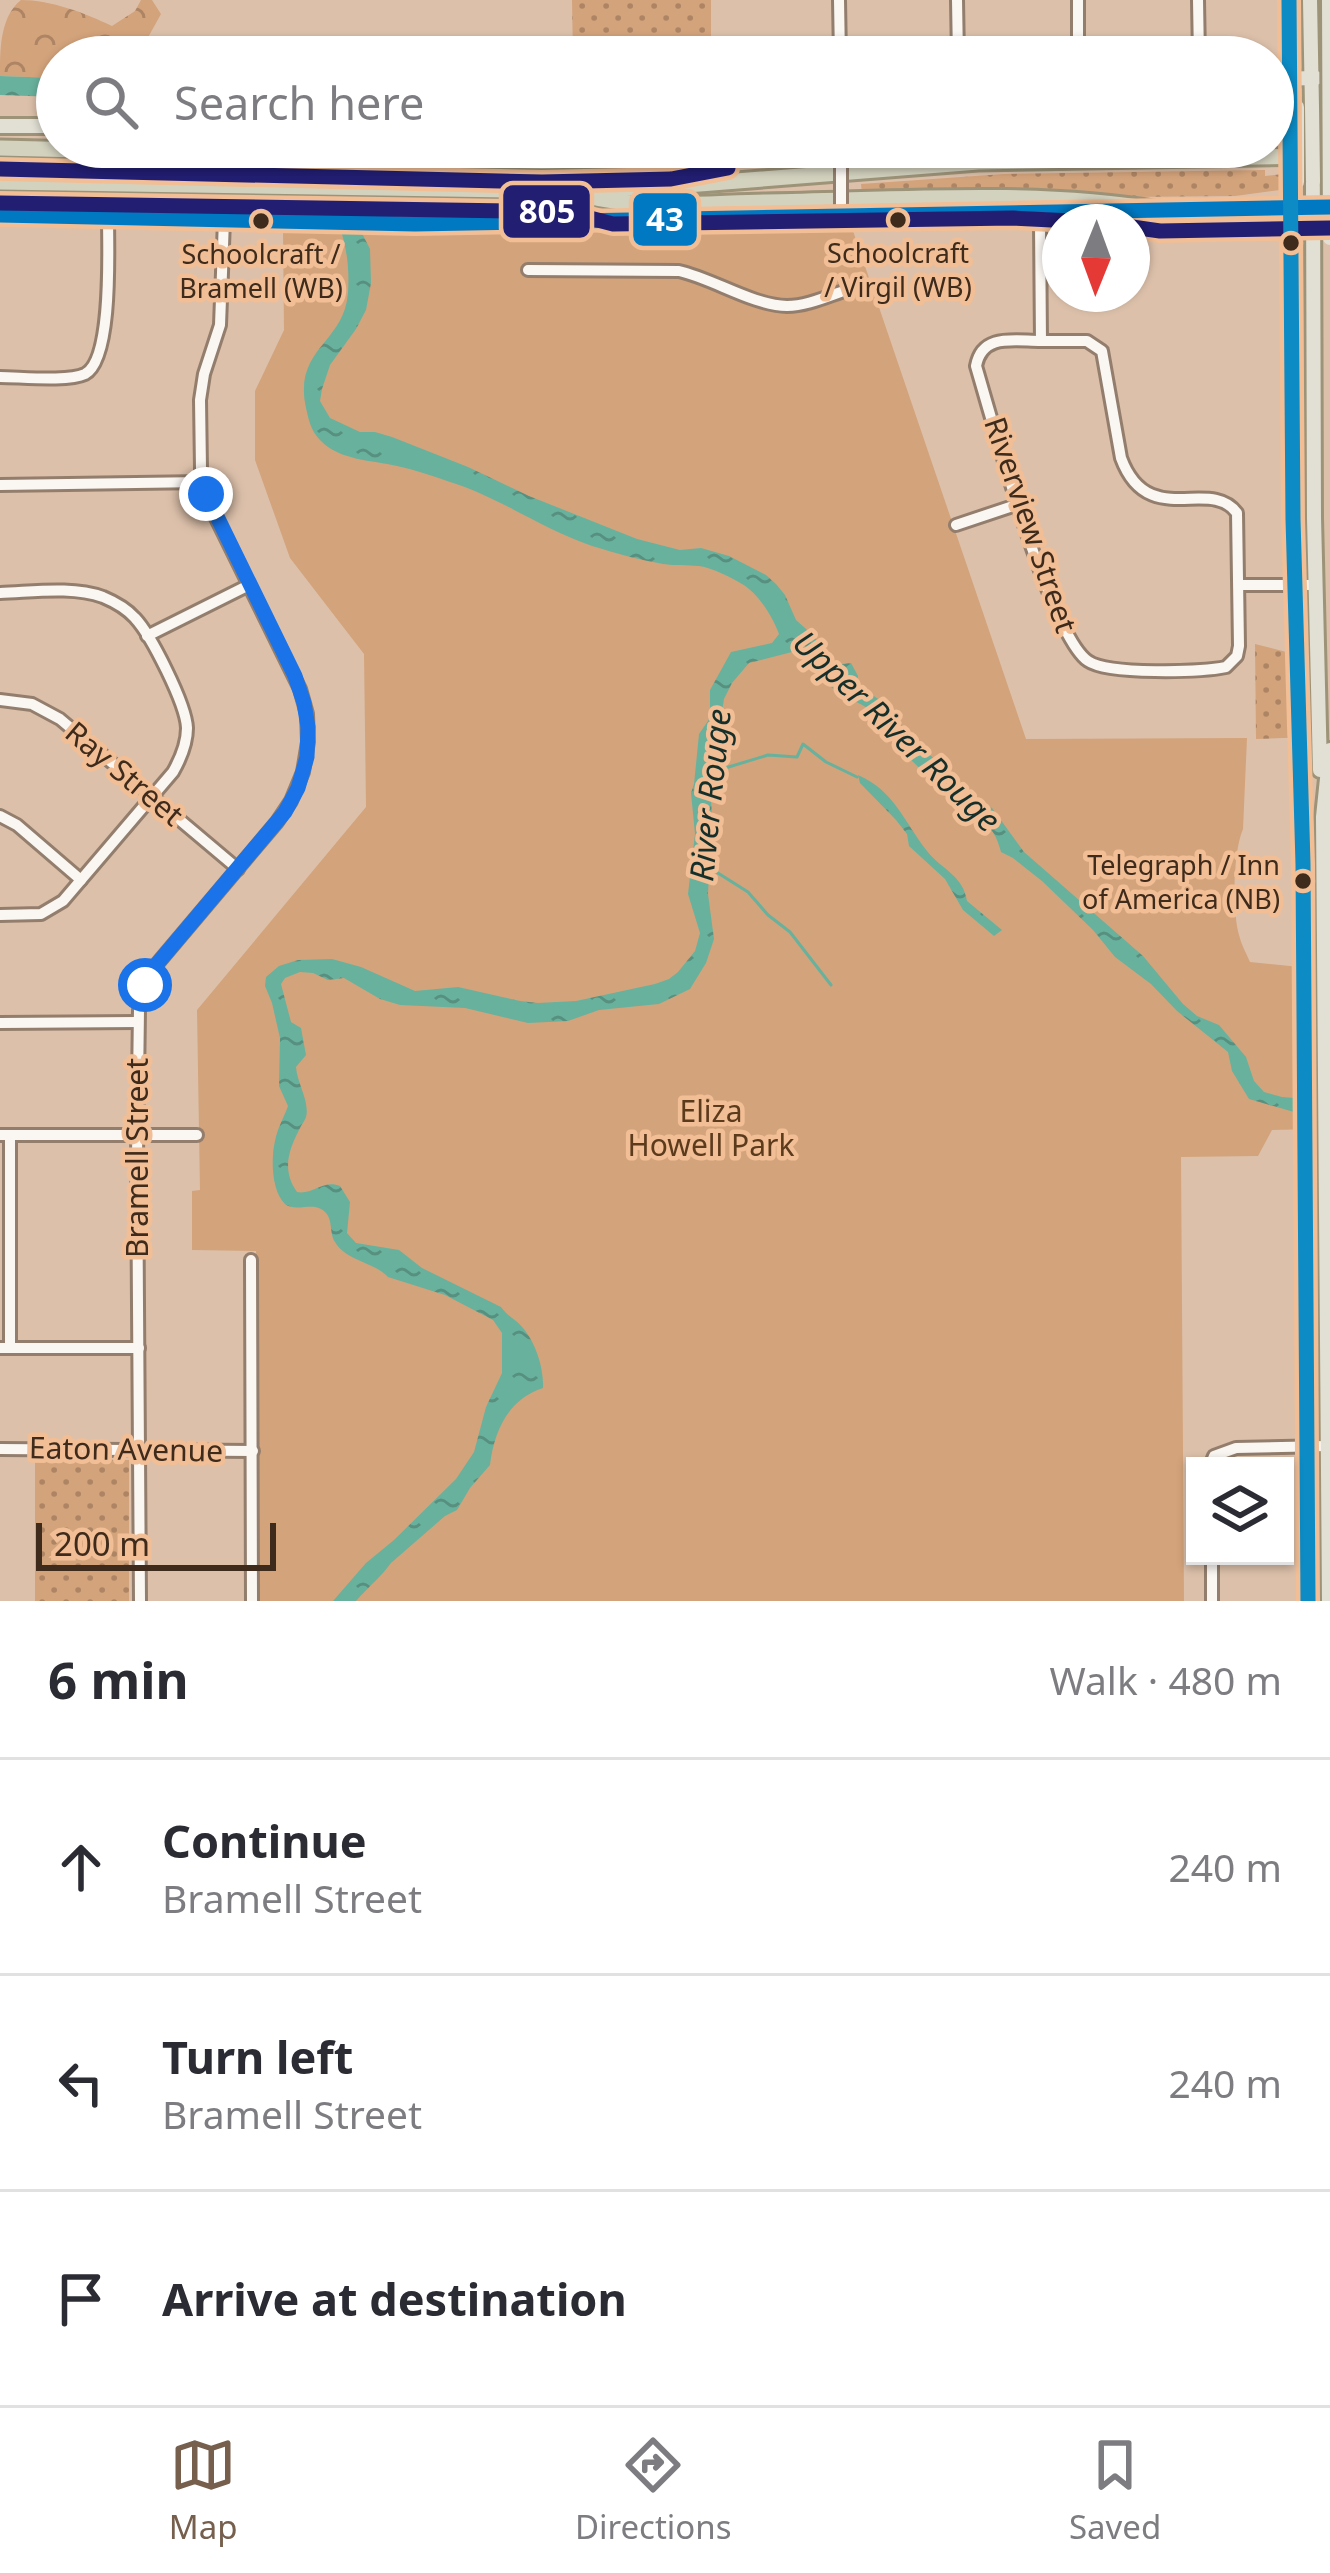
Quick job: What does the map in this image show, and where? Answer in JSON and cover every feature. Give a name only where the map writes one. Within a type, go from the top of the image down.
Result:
[{"type":"highway","points":[[1294,130],[1330,129]]},
{"type":"highway","points":[[0,148],[36,149]]},
{"type":"highway","points":[[1294,157],[1330,156]]},
{"type":"highway","points":[[0,182],[570,191],[901,168]]},
{"type":"highway","points":[[570,191],[613,203],[1025,197],[1160,210]]},
{"type":"main road","points":[[1290,207],[1305,182],[1304,107],[1312,78],[1310,0]]},
{"type":"main road","points":[[1312,260],[1330,241],[1329,0]]},
{"type":"main road","points":[[1311,32],[1330,37]]},
{"type":"main road","points":[[1294,79],[1330,78]]},
{"type":"main road","points":[[1294,92],[1304,107]]},
{"type":"main road","points":[[0,126],[36,126]]},
{"type":"main road","points":[[1305,182],[1322,207],[1312,260],[1323,817],[1329,1601]]},
{"type":"main road","points":[[0,215],[463,223],[1322,207]]},
{"type":"main road","points":[[1323,817],[1330,750]]},
{"type":"street","points":[[839,0],[840,36]]},
{"type":"street","points":[[957,0],[958,36]]},
{"type":"street","points":[[1078,0],[1078,36]]},
{"type":"street","points":[[1198,0],[1198,36]]},
{"type":"street","points":[[841,168],[841,213]]},
{"type":"street","points":[[1031,214],[1040,224],[1041,341],[1087,341],[1102,351],[1127,474],[1163,499],[1220,500],[1233,507],[1238,520],[1239,585],[1316,585]]},
{"type":"street","points":[[0,377],[80,376],[92,368],[106,319],[108,218]]},
{"type":"street","name":"Bramell Street","points":[[140,1601],[137,1135],[141,997],[150,975],[292,801],[304,772],[308,742],[300,689],[213,512],[204,482],[200,400],[220,325],[224,220]]},
{"type":"street","points":[[528,271],[679,271],[789,306],[850,289]]},
{"type":"street","name":"Riverview Street","points":[[1041,341],[990,344],[980,352],[976,367],[1038,564],[1068,636],[1084,658],[1101,668],[1226,667],[1239,651],[1239,585]]},
{"type":"street","points":[[0,485],[204,482]]},
{"type":"street","points":[[956,525],[1019,504]]},
{"type":"street","points":[[148,636],[249,585]]},
{"type":"street","points":[[0,593],[98,595],[131,613],[148,636],[182,705],[187,726],[180,760],[82,880],[52,910],[0,915]]},
{"type":"street","name":"Ray Street","points":[[0,700],[46,710],[238,868]]},
{"type":"street","points":[[0,816],[82,880]]},
{"type":"street","points":[[0,1023],[139,1022]]},
{"type":"street","points":[[139,1348],[5,1348],[5,1135],[197,1135]]},
{"type":"street","points":[[251,1260],[252,1601]]},
{"type":"street","points":[[1220,1457],[1236,1448],[1328,1446]]},
{"type":"street","name":"Eaton Avenue","points":[[0,1449],[253,1451]]},
{"type":"street","points":[[1212,1565],[1212,1601]]},
{"type":"green space","points":[[21,0],[44,2],[112,26],[135,11],[141,0],[152,0],[161,14],[149,36],[36,36],[36,77],[0,76],[5,24]]},
{"type":"green space","points":[[572,0],[711,0],[711,36],[573,36]]},
{"type":"green space","points":[[1265,170],[1265,176],[1291,173],[1280,190],[1235,196],[862,194],[861,184],[1004,174]]},
{"type":"green space","name":"Eliza Howell Park","points":[[851,225],[1026,739],[1247,738],[1243,829],[1235,881],[1240,938],[1250,962],[1300,967],[1311,962],[1313,1129],[1272,1130],[1258,1156],[1181,1157],[1184,1601],[259,1601],[256,1251],[192,1250],[192,1191],[200,1190],[197,1010],[366,807],[364,654],[290,558],[255,460],[255,391],[284,330],[283,232]]},
{"type":"green space","points":[[1255,644],[1298,655],[1303,644],[1311,645],[1309,737],[1256,739]]},
{"type":"green space","points":[[35,1459],[129,1460],[129,1601],[35,1601]]},
{"type":"water","points":[[0,76],[36,77],[36,96],[0,95]]},
{"type":"water","points":[[313,168],[329,168],[370,249],[371,283],[366,310],[330,365],[322,389],[320,401],[330,418],[360,432],[392,437],[637,539],[680,550],[701,548],[766,575],[832,665],[851,663],[857,685],[889,706],[915,743],[952,773],[963,789],[992,808],[1024,852],[1143,956],[1183,1004],[1219,1025],[1246,1057],[1254,1081],[1264,1092],[1330,1101],[1330,1115],[1294,1112],[1249,1099],[1232,1071],[1228,1052],[1115,957],[1042,881],[1001,852],[988,826],[906,755],[877,715],[830,685],[797,639],[792,652],[749,663],[724,699],[710,784],[708,894],[714,939],[690,989],[659,1004],[599,1010],[568,1021],[528,1023],[465,1008],[400,1005],[344,978],[328,980],[313,973],[300,972],[281,984],[291,1022],[301,1028],[306,1055],[296,1067],[306,1117],[288,1159],[297,1192],[340,1186],[350,1202],[347,1233],[356,1243],[399,1250],[422,1268],[501,1307],[528,1334],[542,1373],[543,1388],[512,1408],[495,1441],[490,1465],[457,1510],[391,1563],[356,1601],[333,1601],[366,1563],[456,1479],[474,1452],[486,1407],[502,1373],[502,1333],[493,1320],[445,1295],[388,1277],[346,1253],[335,1242],[325,1212],[317,1207],[289,1206],[280,1198],[273,1156],[288,1106],[279,1086],[280,1038],[266,977],[279,966],[298,960],[332,959],[415,991],[458,987],[538,1003],[576,1001],[669,979],[695,951],[700,933],[688,894],[695,834],[691,793],[699,734],[710,718],[710,690],[731,652],[772,643],[779,634],[754,593],[716,571],[592,546],[468,488],[347,456],[320,440],[306,408],[307,372],[338,324],[348,293],[346,252]]},
{"type":"water","points":[[858,775],[890,798],[927,851],[961,885],[967,901],[1002,930],[994,936],[963,910],[945,879],[909,846],[907,834]]},
{"type":"waterway","name":"River Rouge","points":[[712,769],[768,755],[797,757],[803,744],[857,777]]},
{"type":"waterway","name":"River Rouge","points":[[710,868],[748,892],[790,932],[831,985]]},
{"type":"transit line","points":[[1289,0],[1289,36]]},
{"type":"transit line","name":"805","points":[[0,169],[542,182],[671,179],[728,168]]},
{"type":"transit line","points":[[1290,168],[1293,519],[1303,864],[1308,1601]]},
{"type":"transit line","name":"805","points":[[0,203],[567,212],[613,224],[1042,219]]},
{"type":"transit line","name":"43","points":[[0,215],[415,224],[1330,207]]},
{"type":"transit line","name":"805","points":[[1150,230],[1330,228]]},
{"type":"place","name":"Schoolcraft / Virgil (WB)","points":[[898,220]]},
{"type":"place","name":"Schoolcraft / Bramell (WB)","points":[[261,221]]},
{"type":"place","name":"Telegraph / Inn of America (NB)","points":[[1303,881]]},
{"type":"route","points":[[145,985],[157,964],[285,812],[307,757],[308,727],[300,689],[206,494]]},
{"type":"water label","name":"Upper River Rouge","points":[[897,731]]}]
